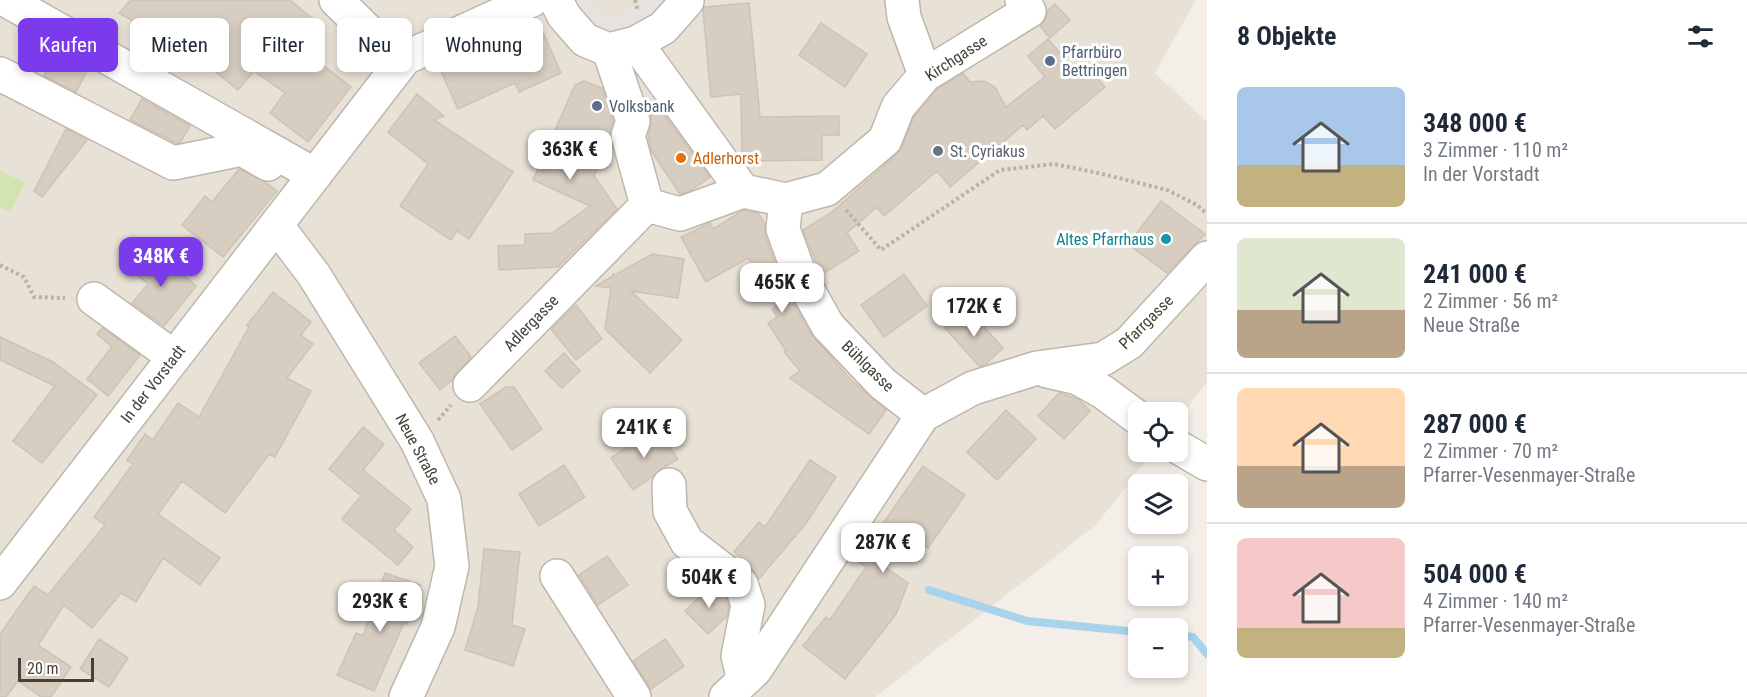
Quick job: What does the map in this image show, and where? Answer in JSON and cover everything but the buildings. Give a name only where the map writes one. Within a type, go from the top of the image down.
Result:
[{"type":"street","points":[[6,0],[311,180]]},
{"type":"street","points":[[336,0],[354,18]]},
{"type":"street","name":"In der Vorstadt","points":[[412,55],[532,0]]},
{"type":"street","points":[[556,0],[564,16],[585,40],[623,46],[663,28],[687,1]]},
{"type":"street","points":[[902,0],[904,17],[925,75]]},
{"type":"street","name":"Kirchgasse","points":[[786,200],[827,189],[885,140],[898,107],[925,75],[1026,6]]},
{"type":"street","points":[[623,46],[743,191]]},
{"type":"street","points":[[623,46],[633,121],[628,136],[647,205],[680,214],[743,191],[786,200]]},
{"type":"street","name":"In der Vorstadt","points":[[0,583],[394,72]]},
{"type":"street","points":[[0,74],[173,163],[242,149],[311,180]]},
{"type":"street","name":"Bühlgasse","points":[[786,200],[783,229],[800,276],[828,326],[882,383],[923,415]]},
{"type":"street","name":"Adlergasse","points":[[470,385],[647,205]]},
{"type":"street","name":"Neue Straße","points":[[277,226],[314,275],[417,441],[444,499],[452,566],[438,627],[406,697]]},
{"type":"street","name":"Pfarrgasse","points":[[1037,368],[1103,359],[1129,343],[1207,258]]},
{"type":"street","points":[[94,299],[174,357]]},
{"type":"street","points":[[735,689],[762,660],[923,415],[973,388],[1037,368],[1078,378],[1103,392],[1128,411]]},
{"type":"street","points":[[1188,453],[1207,464]]},
{"type":"street","points":[[669,485],[670,511],[687,542],[741,584],[748,604],[738,656],[735,689]]},
{"type":"street","points":[[557,576],[634,697]]},
{"type":"path","points":[[827,189],[881,250],[1000,170],[1054,164],[1167,190],[1197,205],[1207,214]]},
{"type":"path","points":[[0,265],[24,277],[34,297],[94,299]]},
{"type":"path","points":[[417,441],[470,385]]},
{"type":"shaded area","points":[[0,0],[1196,0],[1155,73],[1207,122],[1207,382],[1188,407],[1188,402],[1128,402],[1128,462],[1145,462],[1136,474],[1128,474],[1128,484],[1096,525],[875,697],[0,697]]},
{"type":"shaded area","points":[[562,0],[585,0],[597,13],[608,16],[621,14],[640,0],[664,0],[663,8],[649,23],[607,40]]},
{"type":"green space","points":[[0,171],[25,182],[10,212],[0,207]]},
{"type":"waterway","points":[[929,590],[1027,621],[1128,631]]},
{"type":"waterway","points":[[1188,636],[1193,637],[1207,654]]},
{"type":"place","name":"Pfarrbüro Bettringen","points":[[1050,61]]},
{"type":"place","name":"Volksbank","points":[[597,106]]},
{"type":"place","name":"St. Cyriakus","points":[[938,151]]},
{"type":"place","name":"Adlerhorst","points":[[681,158]]},
{"type":"place","name":"Altes Pfarrhaus","points":[[1166,239]]}]
